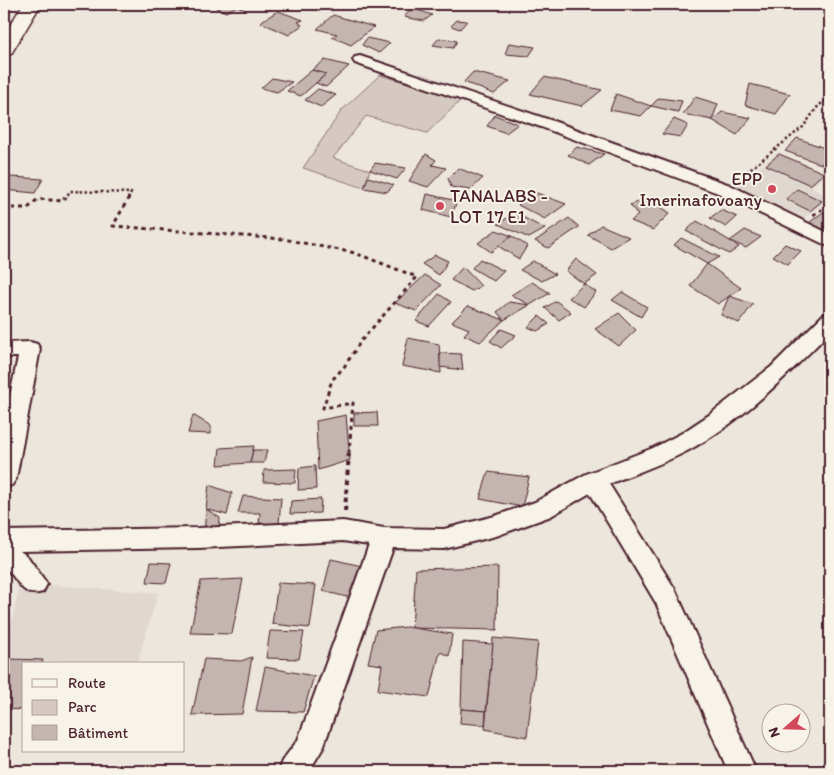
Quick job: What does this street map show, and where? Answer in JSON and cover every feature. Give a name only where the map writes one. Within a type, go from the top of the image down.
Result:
[{"type":"main road","points":[[4,50],[32,4]]},
{"type":"street","points":[[360,60],[547,124],[724,189],[830,241]]},
{"type":"street","points":[[4,541],[198,538],[343,531],[384,538],[444,539],[496,526],[543,509],[594,480],[661,454],[717,421],[778,372],[830,320]]},
{"type":"street","points":[[4,350],[30,349],[4,479]]},
{"type":"street","points":[[594,480],[666,598],[742,771]]},
{"type":"street","points":[[292,771],[310,748],[384,538]]},
{"type":"street","points":[[4,552],[19,564],[34,584]]},
{"type":"path","points":[[724,189],[803,127],[819,106],[830,99]]},
{"type":"path","points":[[4,208],[28,208],[38,199],[63,201],[70,191],[131,193],[113,226],[283,240],[355,253],[417,277],[362,341],[344,367],[332,380],[323,408],[353,403],[343,531]]},
{"type":"shaded area","name":"EPP Imerinafovoany","points":[[779,152],[827,174],[811,187],[830,198],[796,224],[728,191]]},
{"type":"shaded area","points":[[20,583],[158,593],[138,662],[58,662],[4,658]]},
{"type":"green space","points":[[380,75],[462,99],[427,133],[366,116],[333,158],[370,170],[364,188],[303,168],[342,110]]},
{"type":"building","points":[[224,4],[253,4],[242,8],[237,6],[226,12],[216,8]]},
{"type":"building","points":[[412,8],[432,15],[424,21],[404,17]]},
{"type":"building","points":[[278,11],[303,20],[298,22],[302,25],[289,35],[260,22]]},
{"type":"building","points":[[333,15],[374,27],[351,45],[332,37],[337,34],[317,29]]},
{"type":"building","points":[[457,20],[467,21],[460,29],[451,26]]},
{"type":"building","points":[[367,38],[390,43],[379,53],[362,45]]},
{"type":"building","points":[[439,38],[457,41],[453,48],[433,45]]},
{"type":"building","points":[[509,43],[535,47],[529,56],[505,54]]},
{"type":"building","points":[[325,60],[349,66],[326,87],[316,83],[326,74],[312,70]]},
{"type":"building","points":[[312,70],[326,74],[301,96],[287,91]]},
{"type":"building","points":[[473,72],[510,81],[494,94],[464,82]]},
{"type":"building","points":[[544,77],[602,90],[582,106],[530,94]]},
{"type":"building","points":[[272,78],[292,82],[277,92],[261,88]]},
{"type":"building","points":[[750,84],[790,94],[776,114],[745,105]]},
{"type":"building","points":[[318,89],[336,95],[321,107],[305,100]]},
{"type":"building","points":[[616,94],[651,106],[641,116],[610,110]]},
{"type":"building","points":[[695,97],[718,104],[712,120],[683,114]]},
{"type":"building","points":[[659,98],[682,101],[678,112],[651,106]]},
{"type":"building","points":[[722,112],[751,118],[737,135],[712,120]]},
{"type":"building","points":[[495,115],[518,124],[506,133],[487,126]]},
{"type":"building","points":[[674,119],[688,125],[681,137],[662,134]]},
{"type":"building","points":[[797,138],[830,150],[830,156],[821,164],[785,151]]},
{"type":"building","points":[[577,147],[604,154],[589,165],[568,155]]},
{"type":"building","points":[[426,154],[436,160],[432,165],[446,168],[428,187],[409,181]]},
{"type":"building","points":[[779,154],[824,173],[810,185],[766,165]]},
{"type":"building","points":[[375,163],[406,168],[397,179],[370,170]]},
{"type":"building","points":[[458,168],[483,178],[470,190],[451,187],[448,178]]},
{"type":"building","points":[[11,177],[43,179],[35,193],[4,190]]},
{"type":"building","points":[[368,177],[394,185],[387,192],[364,188]]},
{"type":"building","points":[[797,189],[822,201],[810,211],[786,199]]},
{"type":"building","points":[[534,192],[566,204],[545,219],[518,205]]},
{"type":"building","name":"TANALABS - LOT 17 E1","points":[[427,194],[457,201],[451,217],[423,210]]},
{"type":"building","points":[[647,198],[670,213],[653,230],[631,221],[638,215],[630,205]]},
{"type":"building","points":[[721,210],[737,217],[726,227],[710,218]]},
{"type":"building","points":[[823,212],[830,215],[830,224],[819,232],[805,226]]},
{"type":"building","points":[[515,213],[545,229],[529,238],[498,224]]},
{"type":"building","points":[[569,218],[579,227],[548,248],[535,241]]},
{"type":"building","points":[[697,221],[739,247],[729,254],[686,231]]},
{"type":"building","points":[[601,225],[629,237],[611,248],[588,235]]},
{"type":"building","points":[[496,230],[512,236],[491,252],[478,243]]},
{"type":"building","points":[[745,230],[761,237],[746,248],[730,241]]},
{"type":"building","points":[[512,236],[527,246],[519,259],[498,246]]},
{"type":"building","points":[[681,238],[719,257],[707,264],[674,245]]},
{"type":"building","points":[[785,244],[801,251],[788,264],[773,256]]},
{"type":"building","points":[[435,255],[448,261],[439,275],[422,264]]},
{"type":"building","points":[[480,259],[504,271],[494,281],[472,268]]},
{"type":"building","points":[[576,259],[597,275],[584,284],[566,271]]},
{"type":"building","points":[[533,261],[555,274],[542,281],[520,270]]},
{"type":"building","points":[[707,264],[741,288],[718,304],[690,286]]},
{"type":"building","points":[[463,267],[481,286],[472,291],[451,280]]},
{"type":"building","points":[[425,275],[441,285],[416,311],[395,303]]},
{"type":"building","points":[[532,282],[550,293],[530,305],[511,295]]},
{"type":"building","points":[[584,284],[596,292],[584,307],[569,298]]},
{"type":"building","points":[[622,292],[647,307],[641,317],[612,300]]},
{"type":"building","points":[[439,294],[451,302],[429,326],[416,321]]},
{"type":"building","points":[[729,296],[753,304],[739,323],[721,315]]},
{"type":"building","points":[[556,301],[571,312],[559,320],[545,308]]},
{"type":"building","points":[[509,302],[530,305],[504,320],[497,312]]},
{"type":"building","points":[[468,306],[504,320],[480,342],[464,335],[469,329],[452,322]]},
{"type":"building","points":[[619,313],[636,330],[619,346],[595,329]]},
{"type":"building","points":[[539,316],[549,324],[537,331],[528,327]]},
{"type":"building","points":[[501,329],[516,335],[501,348],[490,341]]},
{"type":"building","points":[[408,338],[439,344],[441,373],[402,366]]},
{"type":"building","points":[[440,353],[461,354],[463,370],[440,367]]},
{"type":"building","points":[[377,412],[378,426],[354,426],[354,413]]},
{"type":"building","points":[[193,415],[211,426],[211,434],[188,433]]},
{"type":"building","points":[[346,415],[350,460],[318,470],[316,421]]},
{"type":"building","points":[[254,446],[250,463],[218,465],[220,448]]},
{"type":"building","points":[[253,450],[267,450],[264,463],[250,463]]},
{"type":"building","points":[[315,466],[316,489],[298,490],[299,468]]},
{"type":"building","points":[[296,469],[295,483],[263,482],[264,470]]},
{"type":"building","points":[[488,472],[529,477],[522,507],[480,499]]},
{"type":"building","points":[[209,485],[232,493],[227,515],[206,509]]},
{"type":"building","points":[[243,496],[281,498],[279,524],[259,523],[260,513],[238,513]]},
{"type":"building","points":[[321,499],[320,513],[290,514],[291,501]]},
{"type":"building","points":[[206,509],[220,518],[219,533],[204,534]]},
{"type":"building","points":[[331,559],[362,566],[351,598],[323,591]]},
{"type":"building","points":[[151,562],[171,563],[166,583],[147,582]]},
{"type":"building","points":[[498,567],[497,630],[412,628],[416,569]]},
{"type":"building","points":[[243,579],[232,634],[190,633],[201,581]]},
{"type":"building","points":[[278,583],[316,585],[310,628],[272,624]]},
{"type":"building","points":[[407,627],[452,634],[449,656],[440,652],[429,697],[378,690],[382,665],[368,663],[376,630]]},
{"type":"building","points":[[270,631],[304,632],[299,659],[266,658]]},
{"type":"building","points":[[493,638],[538,642],[527,737],[485,729]]},
{"type":"building","points":[[463,642],[493,644],[486,711],[461,709]]},
{"type":"building","points":[[252,657],[242,714],[192,715],[204,659],[241,661]]},
{"type":"building","points":[[9,659],[43,660],[42,662],[22,662],[22,710],[4,709],[4,679]]},
{"type":"building","points":[[265,667],[314,676],[303,712],[256,711]]},
{"type":"building","points":[[461,709],[486,711],[485,725],[460,723]]},
{"type":"place","name":"EPP Imerinafovoany","points":[[772,189]]},
{"type":"place","name":"TANALABS - LOT 17 E1","points":[[440,206]]}]
